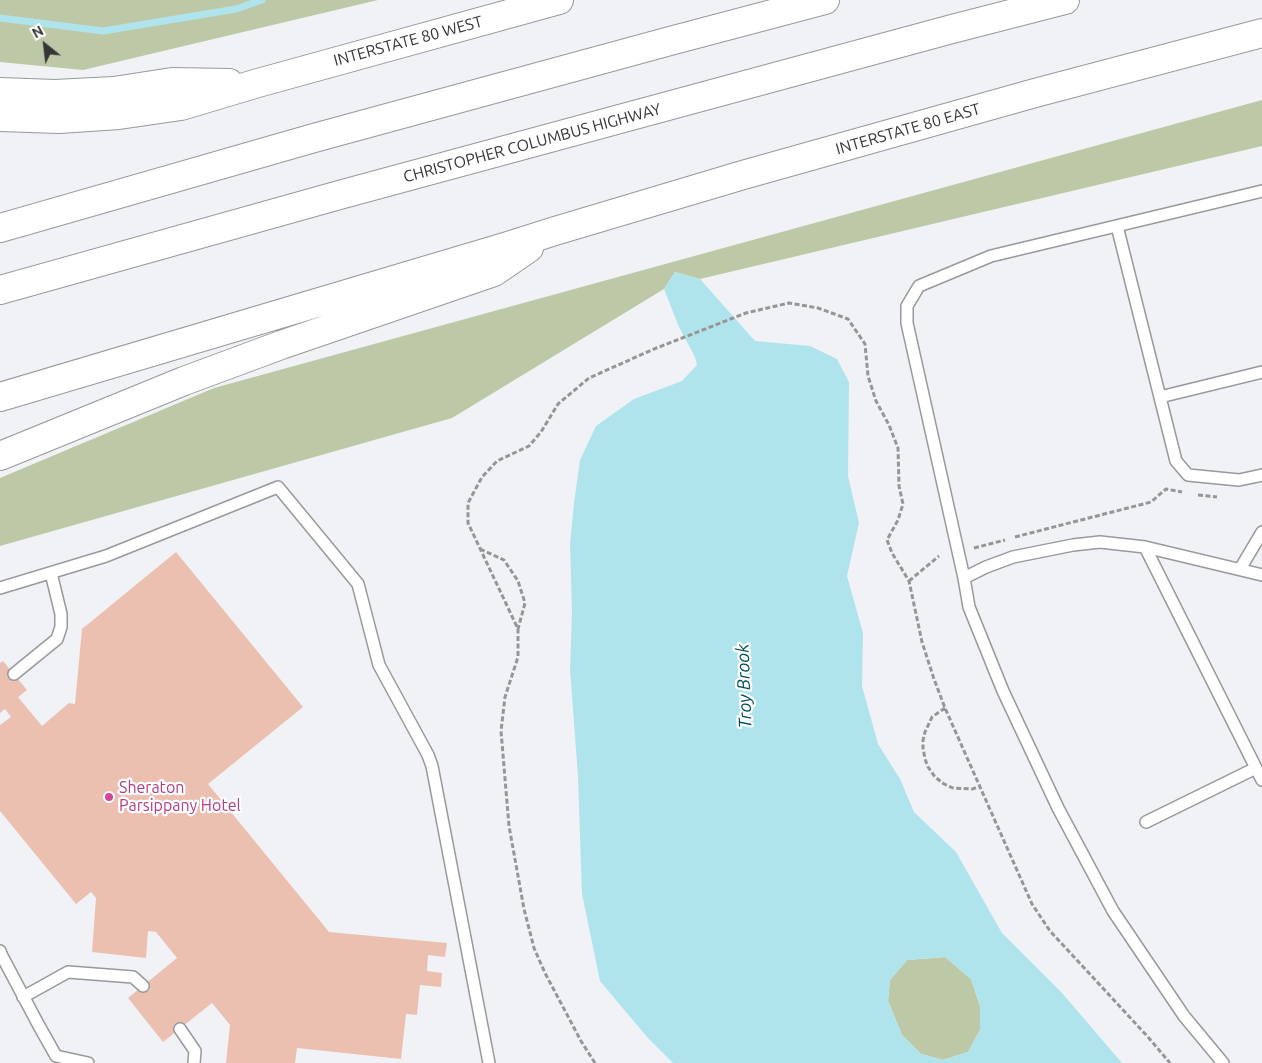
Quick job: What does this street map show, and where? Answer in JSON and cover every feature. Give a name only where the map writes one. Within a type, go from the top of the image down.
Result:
[{"type":"highway","name":"INTERSTATE 80 WEST","points":[[258,83],[559,0]]},
{"type":"highway","points":[[0,228],[314,138],[825,0]]},
{"type":"highway","name":"CHRISTOPHER COLUMBUS HIGHWAY","points":[[0,290],[362,189],[1065,0]]},
{"type":"highway","name":"INTERSTATE 80 EAST","points":[[0,397],[743,175],[1006,101],[1262,33]]},
{"type":"highway","points":[[0,92],[55,94],[114,91],[172,82],[258,83]]},
{"type":"highway","points":[[0,117],[59,119],[119,115],[181,106],[258,83]]},
{"type":"highway","points":[[0,456],[210,371],[494,272],[555,230]]},
{"type":"lane","points":[[1223,1063],[1184,1016],[1113,911],[1063,817],[1003,691],[969,607],[907,323],[907,306],[919,286],[991,256],[1261,194]]},
{"type":"lane","points":[[1117,226],[1176,461],[1188,475],[1239,480],[1262,475]]},
{"type":"lane","points":[[1160,397],[1262,372]]},
{"type":"lane","points":[[0,588],[106,556],[278,487],[358,584],[379,665],[428,755],[432,766],[489,1063]]},
{"type":"lane","points":[[1240,570],[1262,532]]},
{"type":"lane","points":[[964,578],[1013,557],[1073,545],[1100,542],[1145,547],[1262,575]]},
{"type":"lane","points":[[1145,547],[1262,780]]},
{"type":"lane","points":[[14,674],[56,639],[62,627],[62,614],[51,573]]},
{"type":"lane","points":[[1146,822],[1256,768]]},
{"type":"lane","points":[[0,951],[56,1056]]},
{"type":"lane","points":[[23,997],[68,972],[133,977],[143,986]]},
{"type":"lane","points":[[180,1029],[195,1051],[194,1063]]},
{"type":"lane","points":[[46,1063],[56,1056],[88,1063]]},
{"type":"path","points":[[518,629],[468,523],[468,503],[482,477],[497,462],[529,446],[541,432],[558,404],[589,378],[654,349],[746,313],[789,303],[818,308],[848,320],[865,344],[868,376],[876,402],[889,425],[898,448],[903,504],[898,520],[887,540],[892,553],[910,581],[922,642],[945,708],[1032,904],[1050,931],[1170,1063]]},
{"type":"path","points":[[973,548],[1152,502],[1166,489],[1207,496],[1226,497]]},
{"type":"path","points":[[480,549],[504,560],[518,581],[525,603],[518,629],[518,657],[505,697],[501,731],[509,826],[524,909],[534,948],[545,972],[568,1018],[595,1063]]},
{"type":"path","points":[[910,581],[939,556]]},
{"type":"path","points":[[945,708],[932,716],[924,732],[923,748],[928,767],[935,777],[953,788],[972,789],[980,787]]},
{"type":"green space","points":[[0,0],[378,0],[83,70],[0,62]]},
{"type":"green space","points":[[1262,100],[1262,146],[700,279],[675,272],[664,289],[452,418],[0,546],[0,478],[214,388]]},
{"type":"green space","points":[[945,957],[971,979],[980,1006],[980,1030],[968,1052],[943,1060],[921,1054],[902,1035],[888,1001],[890,980],[907,960]]},
{"type":"water","name":"Troy Brook","points":[[675,272],[700,279],[755,341],[810,346],[837,359],[849,382],[848,476],[859,523],[847,576],[863,633],[862,686],[878,744],[900,779],[914,812],[956,852],[1002,933],[1062,993],[1122,1063],[673,1063],[647,1037],[600,981],[582,894],[578,776],[570,669],[572,612],[570,544],[580,460],[596,426],[634,399],[682,381],[697,365],[664,289]],"holes":[[[945,957],[971,979],[980,1006],[980,1030],[968,1052],[943,1060],[921,1054],[902,1035],[888,1001],[890,980],[907,960]]]},
{"type":"building","name":"Sheraton Parsippany Hotel","points":[[176,552],[303,707],[208,784],[329,932],[447,943],[445,957],[428,955],[427,971],[442,973],[441,987],[420,985],[417,1015],[406,1014],[401,1059],[297,1048],[295,1063],[226,1063],[230,1025],[212,1003],[163,1042],[128,998],[177,958],[156,932],[148,931],[146,958],[92,952],[96,898],[91,892],[76,904],[0,811],[0,725],[11,717],[5,709],[0,713],[0,663],[3,661],[27,690],[18,697],[42,726],[69,703],[75,704],[82,629]]},
{"type":"waterway","points":[[0,18],[103,31],[236,9],[262,0]]},
{"type":"place","name":"Sheraton Parsippany Hotel","points":[[109,797]]}]
